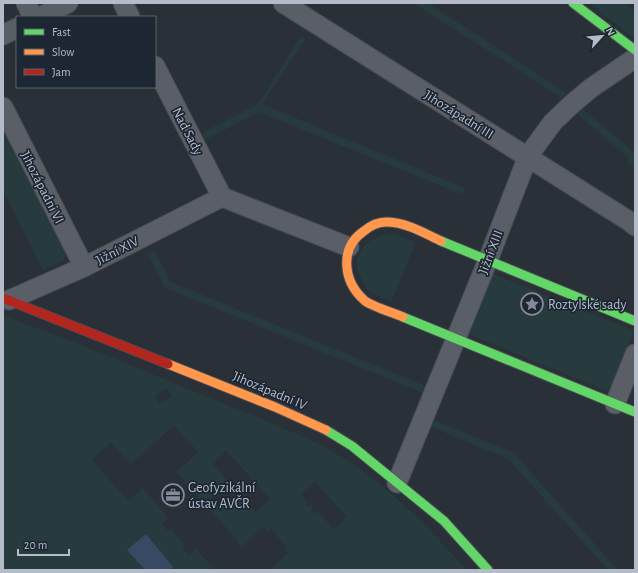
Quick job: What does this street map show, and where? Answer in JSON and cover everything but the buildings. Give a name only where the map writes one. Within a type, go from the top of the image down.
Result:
[{"type":"street","points":[[26,3],[32,16]]},
{"type":"street","points":[[42,16],[68,3]]},
{"type":"street","points":[[123,3],[130,16]]},
{"type":"street","name":"Jihozápadní III","points":[[283,3],[528,156],[635,226]]},
{"type":"street","points":[[573,3],[635,50]]},
{"type":"street","points":[[3,35],[16,28]]},
{"type":"street","name":"Jižní XIII","points":[[397,483],[488,260],[528,156],[553,122],[572,104],[591,88],[635,58]]},
{"type":"street","name":"Nad Sady","points":[[156,68],[222,197]]},
{"type":"street","name":"Jihozápadni VI","points":[[3,107],[84,267]]},
{"type":"street","points":[[222,197],[349,247]]},
{"type":"street","name":"Jižní XIV","points":[[6,299],[84,267],[222,197]]},
{"type":"street","points":[[635,321],[404,225],[390,222],[377,224],[364,230],[356,237],[349,247],[346,260],[347,274],[354,288],[365,301],[635,412]]},
{"type":"street","name":"Jihozápadní IV","points":[[6,299],[275,406],[319,426],[352,446],[444,521],[488,570]]},
{"type":"street","points":[[615,404],[635,354]]},
{"type":"green space","points":[[413,3],[428,3],[568,94],[562,98]]},
{"type":"green space","points":[[589,3],[624,3],[635,11],[635,39]]},
{"type":"green space","points":[[301,36],[305,39],[262,104],[465,188],[463,195],[259,112],[205,140],[202,133],[258,104]]},
{"type":"green space","points":[[580,107],[635,153],[634,167],[627,163],[629,158],[575,112]]},
{"type":"green space","points":[[3,123],[67,250],[63,261],[43,270],[3,189]]},
{"type":"green space","points":[[389,234],[395,234],[416,242],[391,302],[368,290],[358,272],[357,264],[358,256],[366,244],[373,239]]},
{"type":"green space","points":[[155,251],[171,282],[426,386],[423,393],[165,288],[148,254]]},
{"type":"green space","points":[[491,273],[634,331],[610,389],[607,391],[466,333]]},
{"type":"green space","points":[[3,316],[64,338],[274,424],[329,449],[379,483],[425,525],[467,570],[269,570],[288,553],[284,548],[286,546],[271,529],[268,531],[264,526],[241,547],[238,543],[239,542],[178,474],[175,473],[198,452],[174,426],[130,464],[111,442],[92,460],[128,501],[143,488],[168,518],[162,524],[168,531],[171,529],[185,545],[182,547],[189,555],[196,549],[215,570],[170,570],[173,567],[128,550],[145,570],[3,570]],"holes":[[[166,388],[172,396],[160,404],[155,396]],[[226,450],[270,499],[255,512],[238,493],[221,508],[211,497],[228,481],[212,463]],[[314,481],[347,517],[334,529],[316,510],[314,513],[311,509],[313,507],[311,505],[308,507],[305,503],[307,501],[301,494]]]},
{"type":"green space","points":[[432,419],[514,453],[618,570],[608,570],[508,459],[429,426]]},
{"type":"water","points":[[146,534],[173,567],[170,570],[145,570],[127,550]]},
{"type":"traffic: fast","points":[[573,3],[635,50]]},
{"type":"traffic: fast","points":[[441,241],[635,321]]},
{"type":"traffic: fast","points":[[403,317],[635,412]]},
{"type":"traffic: fast","points":[[326,430],[352,446],[444,521],[488,570]]},
{"type":"traffic: slow","points":[[403,317],[371,305],[357,292],[348,274],[347,255],[350,246],[366,229],[383,222],[393,222],[408,226],[441,241]]},
{"type":"traffic: slow","points":[[168,364],[275,407],[326,430]]},
{"type":"traffic: jam","points":[[3,298],[168,364]]},
{"type":"place","name":"Roztylské sady","points":[[532,304]]},
{"type":"place","name":"Geofyzikální ústav AVČR","points":[[173,495]]}]
